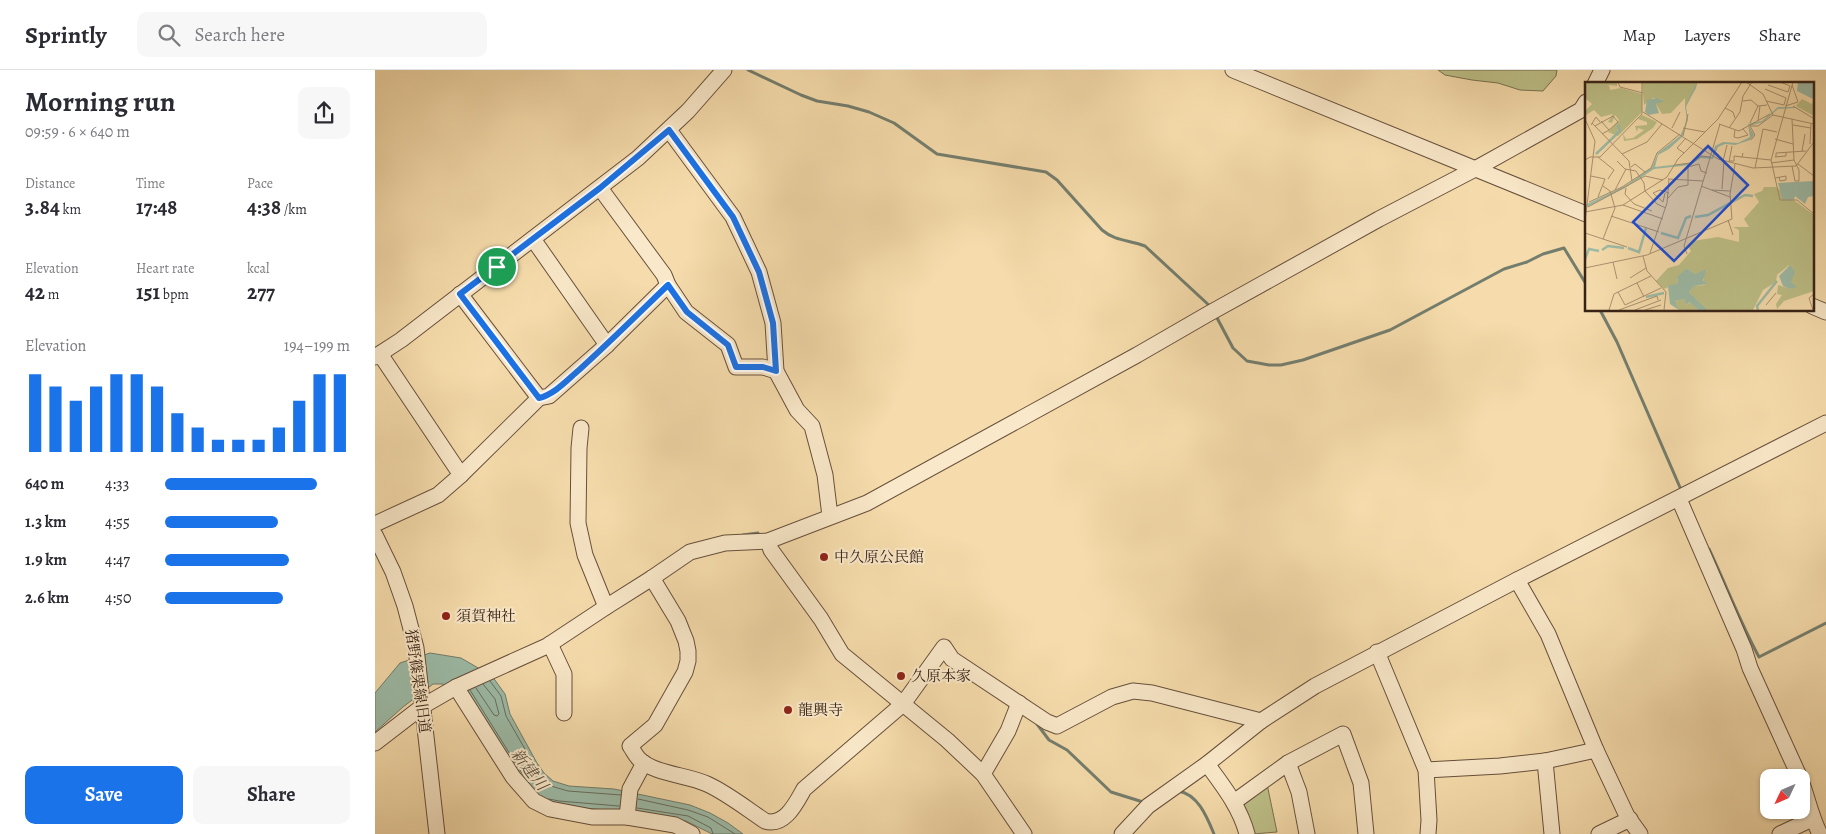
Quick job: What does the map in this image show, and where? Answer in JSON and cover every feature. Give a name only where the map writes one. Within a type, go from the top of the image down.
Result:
[{"type":"street","points":[[461,475],[378,355],[401,340],[600,188],[669,130],[724,70]]},
{"type":"street","points":[[1233,70],[1585,214]]},
{"type":"street","points":[[1596,82],[1602,70]]},
{"type":"street","points":[[375,743],[423,706],[456,687],[550,644],[695,550],[725,543],[767,541],[811,526],[830,516],[867,503],[1137,355],[1379,219],[1475,169],[1581,110],[1585,104]]},
{"type":"street","points":[[669,130],[733,217],[759,272],[773,323],[776,371],[797,410],[812,426],[825,475],[830,516]]},
{"type":"street","points":[[600,188],[664,275],[668,285],[687,312],[728,345],[736,367],[763,367],[776,371]]},
{"type":"street","points":[[533,239],[607,345]]},
{"type":"street","points":[[375,524],[438,495],[461,475],[539,398],[549,396],[607,345],[668,285]]},
{"type":"street","points":[[460,294],[539,398]]},
{"type":"street","points":[[1813,306],[1826,312]]},
{"type":"street","points":[[1131,831],[1148,806],[1207,764],[1261,721],[1315,686],[1377,652],[1826,423]]},
{"type":"street","points":[[581,428],[578,523],[585,555],[606,606]]},
{"type":"street","points":[[1679,499],[1744,649],[1750,668],[1796,769]]},
{"type":"street","name":"猪野篠栗線旧道","points":[[376,541],[393,572],[405,606],[416,648],[437,834]]},
{"type":"street","points":[[767,541],[771,550],[821,619],[842,654],[947,740],[983,774],[1023,834]]},
{"type":"street","points":[[652,578],[678,621],[686,641],[688,661],[685,672],[655,725],[631,746],[638,758],[644,763],[675,776],[693,778],[708,784],[765,822],[779,822],[797,803],[804,789],[903,704],[944,647],[953,659],[1047,722],[1057,726],[1112,697],[1133,691],[1152,693],[1261,721]]},
{"type":"street","points":[[1517,580],[1548,634],[1596,750],[1630,819],[1640,834]]},
{"type":"street","points":[[550,644],[563,674],[563,713]]},
{"type":"street","points":[[1377,652],[1426,770],[1428,834]]},
{"type":"street","points":[[456,687],[513,777],[534,801],[550,809],[592,817],[627,817],[675,825],[692,834]]},
{"type":"street","points":[[983,774],[1008,731],[1019,703]]},
{"type":"street","points":[[1234,802],[1288,763],[1343,734],[1361,783],[1366,834]]},
{"type":"street","points":[[1426,770],[1500,766],[1545,761],[1596,750]]},
{"type":"street","points":[[1545,761],[1552,834]]},
{"type":"street","points":[[627,817],[630,789],[644,763]]},
{"type":"street","points":[[1288,763],[1299,792],[1307,834]]},
{"type":"street","points":[[1207,764],[1234,802],[1244,821],[1247,834]]},
{"type":"street","points":[[1810,811],[1820,834]]},
{"type":"street","points":[[1599,834],[1630,819]]},
{"type":"street","points":[[1780,834],[1812,819]]},
{"type":"green space","points":[[1438,70],[1557,70],[1556,76],[1543,91],[1520,90],[1498,83],[1445,75]]},
{"type":"green space","points":[[1267,784],[1277,832],[1253,834],[1242,801]]},
{"type":"water","name":"新建川","points":[[430,653],[461,658],[492,676],[505,694],[510,714],[537,763],[553,781],[569,786],[614,789],[690,805],[710,813],[743,834],[712,834],[686,821],[632,812],[558,806],[535,796],[466,693],[442,684],[433,684],[375,732],[375,693],[400,663]]},
{"type":"waterway","points":[[748,70],[817,101],[848,106],[869,112],[894,123],[937,154],[1046,172],[1057,180],[1102,230],[1117,238],[1145,246],[1212,308]]},
{"type":"waterway","points":[[1216,316],[1233,348],[1247,361],[1281,365],[1303,360],[1390,330],[1504,269],[1564,248],[1585,282]]},
{"type":"waterway","points":[[1601,311],[1617,342],[1682,492]]},
{"type":"waterway","points":[[743,535],[758,533],[759,537]]},
{"type":"waterway","points":[[1709,549],[1759,657],[1826,623]]},
{"type":"waterway","points":[[1037,724],[1049,740],[1067,750],[1111,792],[1143,802]]},
{"type":"waterway","points":[[1178,791],[1185,793],[1196,801],[1205,814],[1214,834]]},
{"type":"place","name":"中久原公民館","points":[[824,557]]},
{"type":"place","name":"須賀神社","points":[[446,616]]},
{"type":"place","name":"久原本家","points":[[901,676]]},
{"type":"place","name":"龍興寺","points":[[788,710]]},
{"type":"route","points":[[669,130],[733,217],[759,272],[773,323],[776,371],[763,367],[736,367],[728,345],[708,331],[687,312],[668,285],[607,345],[549,396],[539,398],[460,294],[497,267],[638,158],[669,130]]}]
